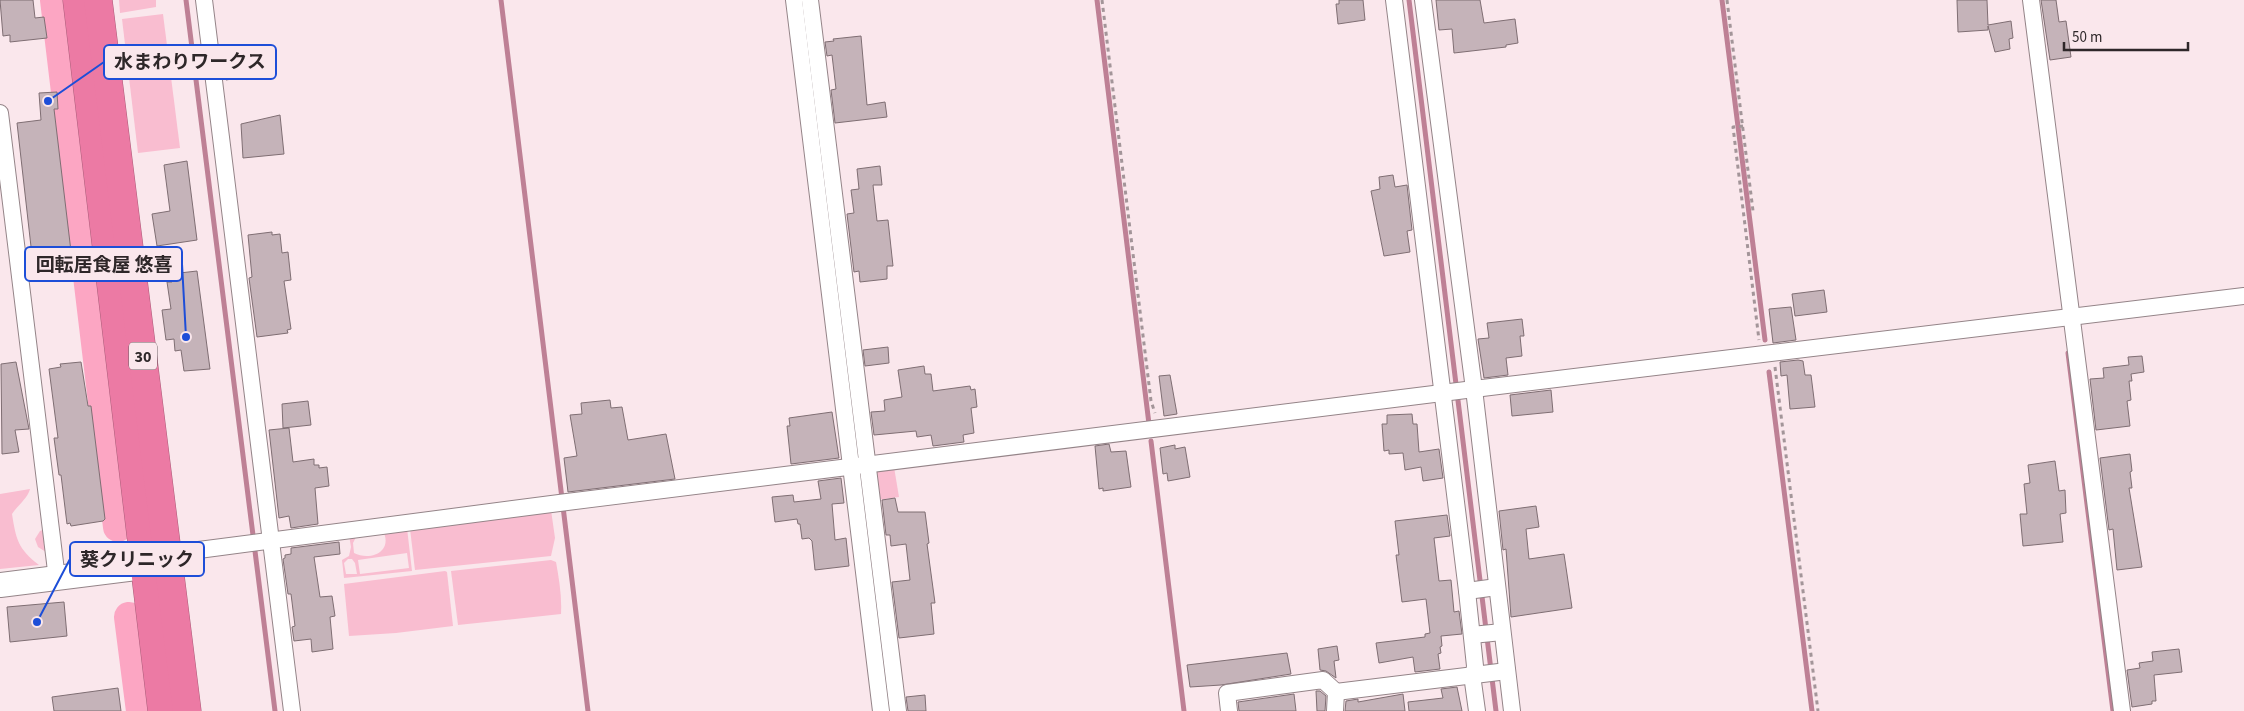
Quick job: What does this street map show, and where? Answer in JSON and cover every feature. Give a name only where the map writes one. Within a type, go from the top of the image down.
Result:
[{"type":"highway","name":"30","points":[[77,0],[156,563],[187,711]]},
{"type":"highway","name":"30","points":[[98,0],[156,563],[162,711]]},
{"type":"street","points":[[204,0],[260,543],[292,711]]},
{"type":"street","points":[[794,0],[859,466],[898,711]]},
{"type":"street","points":[[810,0],[859,466],[881,711]]},
{"type":"street","points":[[1394,0],[1459,391],[1491,673],[1477,711]]},
{"type":"street","points":[[1423,0],[1459,391],[1491,673],[1512,711]]},
{"type":"street","points":[[2031,0],[2067,318],[2122,711]]},
{"type":"street","points":[[0,113],[5,194],[57,579]]},
{"type":"street","points":[[0,585],[57,579],[156,563],[191,551],[563,503],[1459,391],[2244,296]]},
{"type":"street","points":[[1229,711],[1227,693],[1323,680],[1336,692],[1491,673]]},
{"type":"street","points":[[1335,711],[1336,692]]},
{"type":"path","points":[[1102,0],[1151,401],[1164,428]]},
{"type":"path","points":[[1727,0],[1741,126],[1753,210]]},
{"type":"path","points":[[1741,126],[1734,127],[1818,711]]},
{"type":"shaded area","points":[[119,0],[156,0],[156,7],[120,13]]},
{"type":"shaded area","points":[[163,14],[180,148],[138,153],[122,19]]},
{"type":"shaded area","points":[[894,467],[899,497],[878,500],[873,472]]},
{"type":"shaded area","points":[[30,489],[27,496],[12,514],[19,543],[26,554],[39,565],[0,569],[0,494]]},
{"type":"shaded area","points":[[551,510],[555,538],[551,556],[415,570],[410,529]]},
{"type":"shaded area","points":[[407,528],[412,571],[344,578],[342,560],[349,556],[351,547],[349,535]],"holes":[[[384,533],[385,546],[378,554],[366,556],[354,553],[353,543],[356,537]],[[407,553],[409,568],[360,574],[358,560]],[[348,559],[352,559],[355,563],[357,574],[346,574],[344,563]]]},
{"type":"shaded area","points":[[45,529],[46,552],[38,547],[35,539],[40,531]]},
{"type":"shaded area","points":[[551,560],[556,562],[561,594],[561,614],[458,625],[451,571]]},
{"type":"shaded area","points":[[447,572],[453,626],[396,633],[349,636],[344,584]]},
{"type":"building","points":[[0,0],[33,0],[35,18],[44,17],[47,38],[10,42],[10,35],[3,36]]},
{"type":"building","points":[[1339,0],[1363,0],[1365,20],[1338,24],[1336,4],[1339,4]]},
{"type":"building","points":[[1436,0],[1480,0],[1484,23],[1515,19],[1518,43],[1506,45],[1506,47],[1454,53],[1452,29],[1439,30]]},
{"type":"building","points":[[1957,0],[1987,0],[1988,25],[2011,21],[2013,38],[2009,39],[2010,49],[1995,52],[1988,26],[1988,30],[1958,32]]},
{"type":"building","points":[[2041,0],[2056,0],[2059,22],[2066,21],[2071,57],[2050,60]]},
{"type":"building","points":[[861,36],[867,105],[885,102],[887,117],[835,123],[831,90],[836,89],[832,55],[827,56],[825,42],[834,41],[833,39]]},
{"type":"building","points":[[241,54],[243,77],[226,80],[222,56]]},
{"type":"building","points":[[57,92],[58,109],[54,109],[73,268],[34,273],[17,123],[41,120],[39,93]]},
{"type":"building","points":[[280,115],[284,154],[243,158],[241,124]]},
{"type":"building","points":[[187,161],[197,240],[157,246],[152,214],[170,211],[164,165]]},
{"type":"building","points":[[880,166],[882,185],[873,185],[877,221],[888,220],[893,266],[887,266],[887,279],[860,282],[859,271],[854,272],[847,214],[854,213],[851,190],[859,189],[857,169]]},
{"type":"building","points":[[1393,175],[1395,187],[1407,185],[1412,230],[1407,231],[1410,252],[1384,256],[1371,191],[1380,189],[1379,177]]},
{"type":"building","points":[[272,232],[272,235],[280,234],[282,253],[288,252],[291,280],[284,281],[291,329],[287,330],[288,333],[257,337],[249,278],[252,277],[248,235]]},
{"type":"building","points":[[197,271],[210,369],[184,371],[181,350],[175,351],[174,339],[166,340],[162,310],[171,309],[167,282],[172,282],[171,274]]},
{"type":"building","points":[[1824,290],[1827,312],[1795,316],[1792,294]]},
{"type":"building","points":[[1791,307],[1796,340],[1773,343],[1769,309]]},
{"type":"building","points":[[1522,319],[1524,336],[1520,336],[1522,356],[1506,358],[1508,375],[1484,378],[1478,339],[1489,338],[1487,323]]},
{"type":"building","points":[[888,347],[889,363],[865,366],[863,350]]},
{"type":"building","points":[[2142,356],[2144,372],[2131,374],[2132,381],[2129,381],[2131,400],[2127,401],[2130,426],[2096,430],[2090,379],[2104,378],[2103,368],[2129,365],[2128,357]]},
{"type":"building","points":[[1803,361],[1805,375],[1811,375],[1815,407],[1790,409],[1787,375],[1781,376],[1780,362]]},
{"type":"building","points":[[16,362],[29,429],[15,430],[19,452],[2,454],[1,364]]},
{"type":"building","points":[[81,362],[88,406],[91,406],[105,519],[103,521],[71,526],[70,523],[67,524],[61,475],[59,475],[54,438],[58,438],[49,369],[61,367],[60,364]]},
{"type":"building","points":[[924,366],[925,374],[931,374],[933,391],[970,386],[971,390],[975,389],[977,407],[971,408],[974,433],[963,435],[964,442],[933,446],[931,435],[917,437],[916,431],[874,435],[871,412],[885,411],[884,400],[902,397],[898,370]]},
{"type":"building","points":[[1170,375],[1177,414],[1164,416],[1159,376]]},
{"type":"building","points":[[1551,390],[1553,412],[1512,416],[1510,395]]},
{"type":"building","points":[[610,400],[611,408],[622,407],[628,440],[666,434],[675,479],[568,492],[564,458],[577,456],[570,415],[582,414],[581,403]]},
{"type":"building","points":[[308,401],[311,425],[283,428],[282,404]]},
{"type":"building","points":[[832,412],[839,458],[791,464],[787,426],[790,426],[789,418]]},
{"type":"building","points":[[1412,414],[1413,424],[1417,424],[1419,452],[1439,449],[1443,478],[1423,481],[1421,467],[1405,470],[1403,453],[1389,454],[1389,450],[1384,451],[1382,424],[1387,424],[1387,415]]},
{"type":"building","points":[[289,428],[293,462],[314,459],[314,465],[319,465],[319,468],[327,467],[329,486],[315,488],[318,524],[291,528],[289,516],[279,518],[269,430]]},
{"type":"building","points":[[1109,444],[1111,452],[1126,451],[1131,487],[1103,491],[1103,488],[1099,489],[1095,446]]},
{"type":"building","points":[[1175,445],[1175,449],[1185,447],[1190,477],[1168,481],[1167,473],[1163,474],[1160,448]]},
{"type":"building","points":[[2130,454],[2132,488],[2129,488],[2142,567],[2117,570],[2113,529],[2109,530],[2100,458]]},
{"type":"building","points":[[2055,461],[2059,491],[2065,490],[2066,513],[2060,514],[2063,542],[2023,546],[2020,514],[2027,514],[2024,484],[2030,483],[2028,465]]},
{"type":"building","points":[[841,478],[844,503],[832,504],[835,540],[846,538],[849,566],[815,570],[812,541],[809,538],[802,539],[800,524],[798,524],[797,519],[775,522],[772,497],[793,495],[794,502],[821,499],[818,481]]},
{"type":"building","points":[[895,498],[898,512],[925,512],[929,543],[927,544],[935,603],[931,603],[934,634],[899,638],[892,582],[910,580],[906,544],[891,546],[890,535],[886,535],[882,500]]},
{"type":"building","points":[[1536,506],[1539,527],[1526,529],[1529,559],[1564,554],[1572,608],[1511,617],[1506,549],[1503,550],[1499,511]]},
{"type":"building","points":[[1447,515],[1450,536],[1434,538],[1439,581],[1451,580],[1454,612],[1459,611],[1462,634],[1441,636],[1441,653],[1438,654],[1440,669],[1415,672],[1413,657],[1379,663],[1376,643],[1425,637],[1425,634],[1430,633],[1426,599],[1402,602],[1396,555],[1399,555],[1395,521]]},
{"type":"building","points":[[339,542],[340,554],[314,557],[320,597],[332,596],[335,616],[330,617],[333,649],[312,652],[311,639],[294,641],[292,627],[295,626],[291,594],[288,594],[283,559],[285,555],[291,554],[291,548]]},
{"type":"building","points":[[64,602],[67,636],[10,642],[7,607]]},
{"type":"building","points":[[1337,646],[1339,660],[1334,661],[1336,678],[1326,671],[1320,670],[1318,649]]},
{"type":"building","points":[[2179,649],[2182,672],[2154,675],[2156,701],[2152,701],[2152,704],[2132,707],[2127,670],[2140,668],[2139,663],[2153,661],[2152,652]]},
{"type":"building","points":[[1287,653],[1291,674],[1221,685],[1190,687],[1187,665]]},
{"type":"building","points":[[1457,687],[1462,711],[1409,711],[1408,702],[1443,698],[1441,689]]},
{"type":"building","points":[[118,688],[121,711],[54,711],[52,697]]},
{"type":"building","points":[[1316,691],[1320,691],[1326,696],[1325,711],[1317,711]]},
{"type":"building","points":[[1294,694],[1296,711],[1239,711],[1238,702]]},
{"type":"building","points":[[1403,694],[1405,711],[1345,711],[1346,701],[1358,699],[1358,702]]},
{"type":"building","points":[[925,695],[926,711],[908,711],[906,697]]},
{"type":"waterway","points":[[55,0],[118,527]]},
{"type":"waterway","points":[[186,0],[275,711]]},
{"type":"waterway","points":[[501,0],[588,711]]},
{"type":"waterway","points":[[1097,0],[1149,424]]},
{"type":"waterway","points":[[1409,0],[1496,711]]},
{"type":"waterway","points":[[1722,0],[1765,340]]},
{"type":"waterway","points":[[2068,353],[2113,711]]},
{"type":"waterway","points":[[1769,372],[1812,711]]},
{"type":"waterway","points":[[1151,441],[1184,711]]},
{"type":"waterway","points":[[129,617],[141,711]]},
{"type":"place","name":"水まわりワークス","points":[[48,101]]},
{"type":"place","name":"回転居食屋 悠喜","points":[[186,337]]},
{"type":"place","name":"葵クリニック","points":[[37,622]]}]
